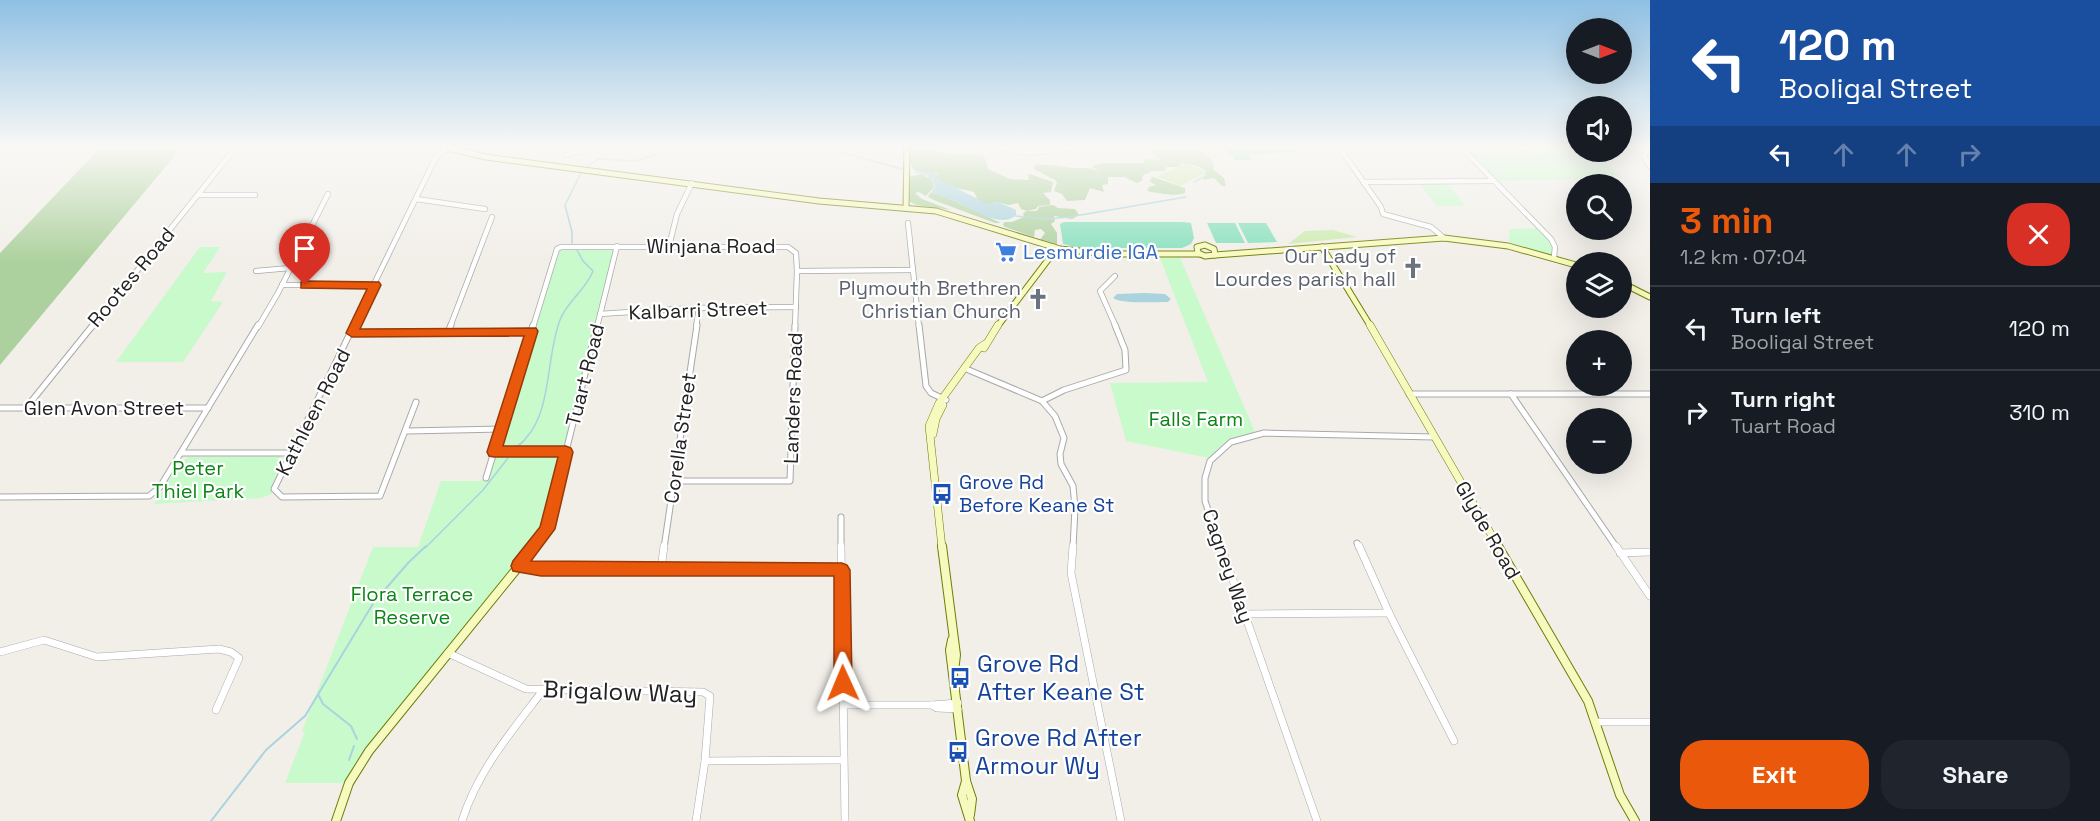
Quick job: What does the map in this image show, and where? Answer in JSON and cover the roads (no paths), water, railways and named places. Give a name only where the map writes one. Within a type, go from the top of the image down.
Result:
[{"type":"street","name":"Rootes Road","points":[[26,408],[206,185]]},
{"type":"street","name":"Kathleen Road","points":[[417,402],[380,496],[282,497],[277,494],[274,489],[423,185]]},
{"type":"street","points":[[669,246],[677,214],[691,185]]},
{"type":"street","points":[[708,185],[819,201],[936,211],[977,222],[1052,250],[1108,254],[1198,252],[1208,257],[1214,252]]},
{"type":"street","points":[[904,185],[906,208]]},
{"type":"street","points":[[1365,185],[1381,207],[1383,214],[1431,228],[1444,237]]},
{"type":"street","points":[[1497,185],[1551,239],[1555,247],[1554,257]]},
{"type":"street","points":[[0,497],[149,496],[160,487],[282,285],[328,194]]},
{"type":"street","points":[[198,195],[255,195]]},
{"type":"street","points":[[416,199],[485,209]]},
{"type":"street","points":[[448,332],[492,217]]},
{"type":"street","points":[[908,223],[926,386],[931,393],[944,399]]},
{"type":"street","points":[[1198,252],[1203,245],[1214,252],[1237,253],[1444,237],[1497,243],[1566,261]]},
{"type":"street","name":"Tuart Road","points":[[519,566],[547,529],[617,246]]},
{"type":"street","name":"Winjana Road","points":[[531,331],[557,249],[561,247],[789,247],[796,253],[797,271],[913,270]]},
{"type":"street","name":"Glyde Road","points":[[1322,247],[1335,265],[1588,701],[1620,795],[1635,821]]},
{"type":"street","points":[[970,818],[962,795],[966,781],[950,650],[952,640],[945,581],[938,551],[941,535],[931,444],[936,419],[944,399],[1052,250]]},
{"type":"street","points":[[256,271],[290,268]]},
{"type":"street","name":"Landers Road","points":[[675,481],[790,481],[797,271]]},
{"type":"street","points":[[1042,401],[1064,390],[1126,370],[1127,362],[1115,320],[1104,305],[1100,291],[1115,276]]},
{"type":"street","points":[[282,285],[375,285]]},
{"type":"street","points":[[1632,288],[1650,297]]},
{"type":"street","name":"Kalbarri Street","points":[[600,314],[699,308],[796,307]]},
{"type":"street","name":"Corella Street","points":[[662,569],[699,308]]},
{"type":"street","points":[[352,333],[531,331],[486,478]]},
{"type":"street","points":[[966,369],[1042,401],[1055,416],[1064,438],[1060,454],[1061,464],[1073,486],[1075,508],[1071,573],[1121,821]]},
{"type":"street","points":[[1408,394],[1650,394]]},
{"type":"street","points":[[1511,394],[1650,596]]},
{"type":"street","name":"Glen Avon Street","points":[[0,408],[208,408]]},
{"type":"street","points":[[406,431],[502,429]]},
{"type":"street","name":"Cagney Way","points":[[1317,821],[1205,501],[1204,478],[1210,461],[1231,442],[1264,433],[1434,437]]},
{"type":"street","points":[[494,452],[566,452]]},
{"type":"street","points":[[181,453],[291,453]]},
{"type":"street","points":[[841,516],[845,821]]},
{"type":"street","points":[[1357,543],[1389,613],[1454,741]]},
{"type":"street","points":[[1620,553],[1650,552]]},
{"type":"street","points":[[336,821],[355,771],[447,653],[519,566],[541,570],[842,570]]},
{"type":"street","points":[[1244,614],[1389,613]]},
{"type":"street","points":[[0,652],[44,640],[97,657],[219,650],[231,652],[239,658],[216,710]]},
{"type":"street","name":"Brigalow Way","points":[[447,653],[526,689],[703,692],[710,696],[705,761],[696,821]]},
{"type":"street","points":[[462,821],[467,800],[488,766],[544,689]]},
{"type":"street","points":[[843,705],[932,705],[937,708],[958,706]]},
{"type":"street","points":[[1595,722],[1650,722]]},
{"type":"street","points":[[705,761],[843,760]]},
{"type":"water","points":[[951,185],[990,205],[998,202],[1016,210],[1016,215],[999,220],[989,217],[958,202],[941,197],[940,194],[931,193],[935,186]]},
{"type":"water","points":[[1117,294],[1165,294],[1171,299],[1168,302],[1139,302],[1113,298]]},
{"type":"waterway","points":[[572,243],[572,232],[565,205],[575,185]]},
{"type":"waterway","points":[[1015,216],[1047,219],[1069,217],[1186,197]]},
{"type":"waterway","points":[[512,450],[523,441],[540,413],[560,320],[593,271],[583,261],[577,250]]},
{"type":"waterway","points":[[425,548],[483,490],[508,458]]},
{"type":"waterway","points":[[211,821],[266,750],[305,716],[374,602],[426,546]]},
{"type":"waterway","points":[[319,696],[323,704],[351,726],[357,739]]},
{"type":"waterway","points":[[349,760],[354,746]]},
{"type":"place","name":"Lesmurdie IGA","points":[[1006,252]]},
{"type":"place","name":"Our Lady of Lourdes parish hall","points":[[1413,268]]},
{"type":"place","name":"Plymouth Brethren Christian Church","points":[[1038,299]]},
{"type":"place","name":"Grove Rd Before Keane St","points":[[942,494]]},
{"type":"place","name":"Grove Rd After Keane St","points":[[960,678]]},
{"type":"place","name":"Grove Rd After Armour Wy","points":[[958,752]]},
{"type":"park label","name":"Falls Farm","points":[[1196,419]]},
{"type":"park label","name":"Peter Thiel Park","points":[[198,480]]},
{"type":"park label","name":"Flora Terrace Reserve","points":[[412,606]]}]
